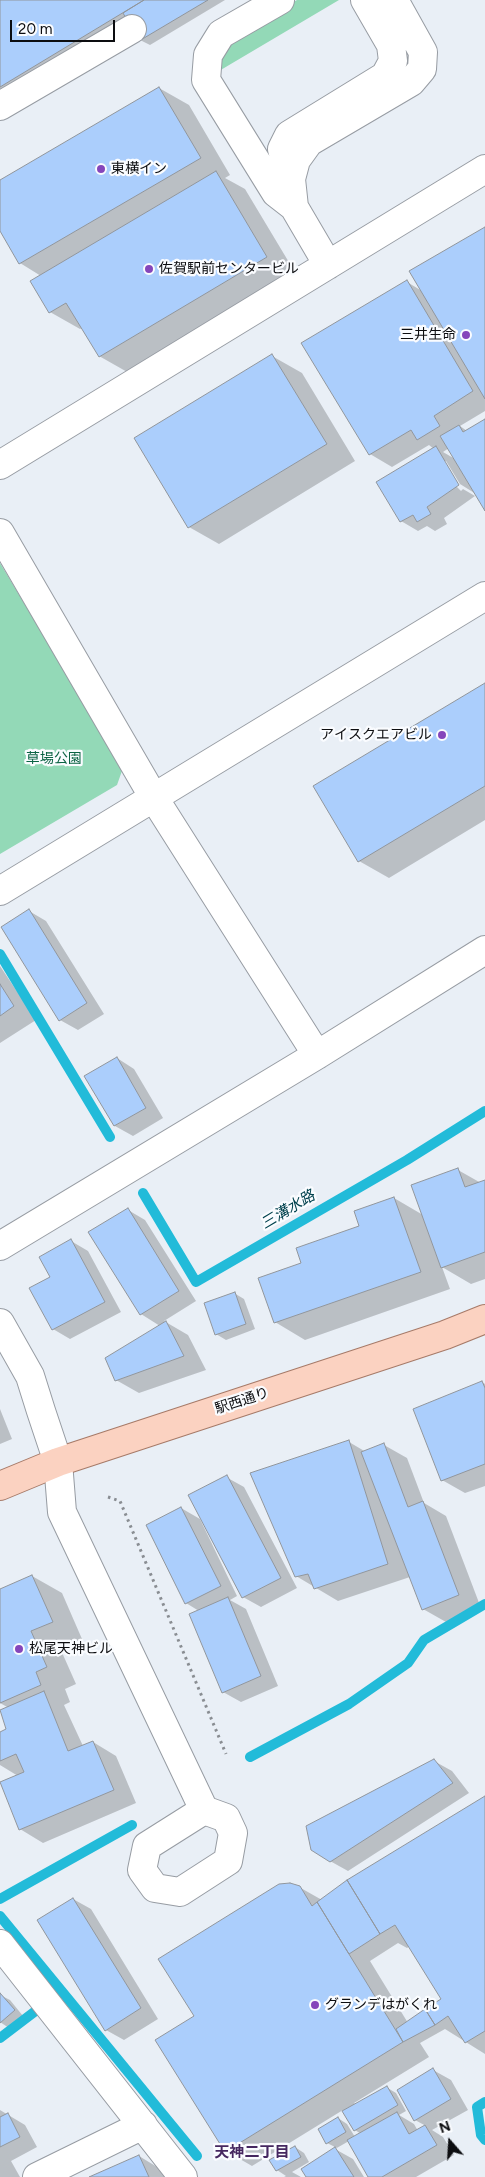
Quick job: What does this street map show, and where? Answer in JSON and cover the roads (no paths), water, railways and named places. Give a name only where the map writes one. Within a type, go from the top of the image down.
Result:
[{"type":"main road","name":"駅西通り","points":[[0,1486],[58,1462],[435,1338],[485,1319]]},
{"type":"street","points":[[280,0],[221,34],[208,55],[206,80],[276,193],[294,206]]},
{"type":"street","points":[[328,265],[294,206],[291,179],[282,149],[289,135],[385,76],[393,61],[392,45],[365,0]]},
{"type":"street","points":[[291,179],[296,160],[309,142],[411,82],[422,69],[423,52],[394,0]]},
{"type":"street","points":[[0,106],[132,29]]},
{"type":"street","points":[[0,465],[485,169]]},
{"type":"street","points":[[0,533],[154,798],[317,1055]]},
{"type":"street","points":[[0,891],[485,596]]},
{"type":"street","points":[[0,1246],[317,1055],[485,950]]},
{"type":"street","points":[[0,1322],[30,1376],[58,1462],[62,1512],[204,1810]]},
{"type":"street","points":[[0,1944],[183,2177]]},
{"type":"street","points":[[37,2177],[143,2125]]},
{"type":"waterway","name":"三溝水路","points":[[0,954],[110,1137]]},
{"type":"waterway","name":"三溝水路","points":[[143,1193],[196,1282],[407,1160],[485,1111]]},
{"type":"waterway","points":[[250,1757],[349,1704],[408,1663],[424,1640],[485,1604]]},
{"type":"waterway","points":[[0,1899],[132,1825]]},
{"type":"waterway","points":[[0,1916],[197,2156]]},
{"type":"waterway","points":[[0,2038],[46,2003]]},
{"type":"waterway","points":[[485,2102],[477,2107],[481,2135],[485,2140]]},
{"type":"place","name":"東横イン","points":[[101,169]]},
{"type":"place","name":"佐賀駅前センタービル","points":[[149,269]]},
{"type":"place","name":"三井生命","points":[[466,335]]},
{"type":"place","name":"アイスクエアビル","points":[[442,735]]},
{"type":"place","name":"松尾天神ビル","points":[[19,1649]]},
{"type":"place","name":"グランデはがくれ","points":[[315,2005]]},
{"type":"district","name":"天神二丁目","points":[[252,2153]]},
{"type":"park label","name":"草場公園","points":[[54,759]]}]
